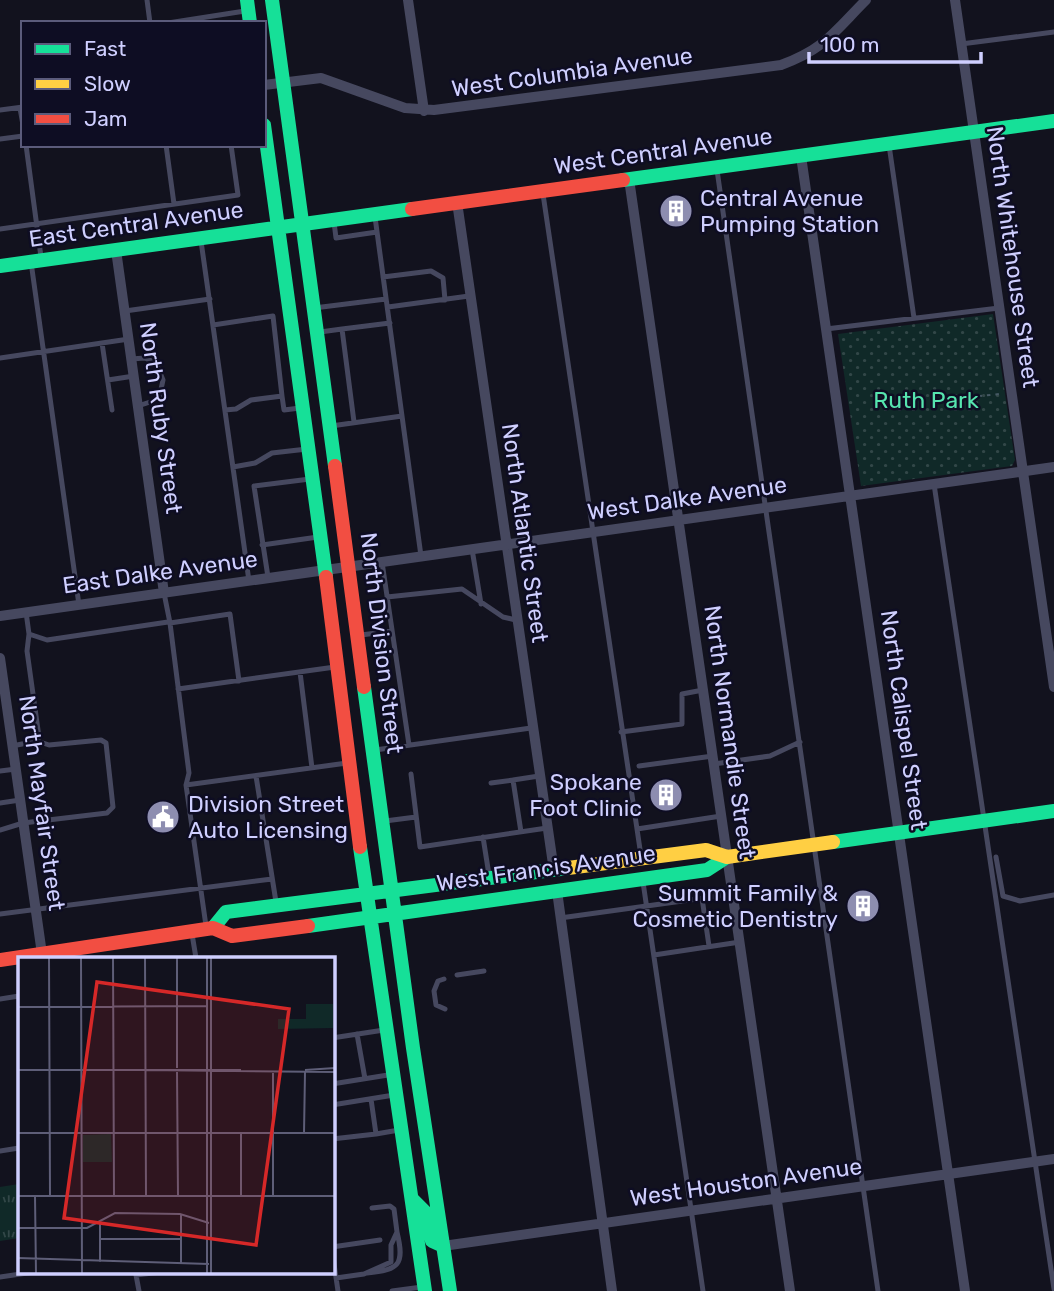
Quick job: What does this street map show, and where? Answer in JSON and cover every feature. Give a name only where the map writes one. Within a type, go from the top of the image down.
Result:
[{"type":"main road","name":"North Division Street","points":[[272,0],[382,822],[450,1291]]},
{"type":"main road","name":"West Central Avenue","points":[[279,227],[1054,121]]},
{"type":"main road","name":"North Division Street","points":[[266,139],[321,536],[368,917],[425,1289]]},
{"type":"main road","name":"East Central Avenue","points":[[0,266],[279,227]]},
{"type":"main road","name":"West Francis Avenue","points":[[204,929],[232,936],[557,891],[707,870],[727,857],[1054,811]]},
{"type":"main road","name":"West Francis Avenue","points":[[204,929],[226,912],[276,905],[706,850],[727,857]]},
{"type":"main road","points":[[21,957],[204,929]]},
{"type":"main road","points":[[0,960],[18,957]]},
{"type":"main road","points":[[412,1199],[426,1213],[432,1241],[443,1247]]},
{"type":"street","points":[[408,0],[424,111]]},
{"type":"street","name":"West Columbia Avenue","points":[[266,85],[309,78],[333,80],[393,104],[424,111],[780,65],[810,54],[836,35],[856,5],[866,0]]},
{"type":"street","name":"North Whitehouse Street","points":[[955,0],[1054,687]]},
{"type":"street","name":"North Calispel Street","points":[[801,156],[965,1291]]},
{"type":"street","name":"North Normandie Street","points":[[629,179],[790,1291]]},
{"type":"street","name":"North Atlantic Street","points":[[457,202],[531,728],[554,871]]},
{"type":"street","name":"North Ruby Street","points":[[116,250],[164,593]]},
{"type":"street","name":"West Dalke Avenue","points":[[325,570],[1054,467]]},
{"type":"street","name":"East Dalke Avenue","points":[[0,616],[325,570]]},
{"type":"street","name":"North Mayfair Street","points":[[0,657],[42,954]]},
{"type":"street","points":[[557,891],[612,1291]]},
{"type":"street","name":"West Houston Avenue","points":[[443,1247],[1054,1159]]},
{"type":"lane","points":[[147,0],[150,21]]},
{"type":"lane","points":[[181,21],[248,11]]},
{"type":"lane","points":[[961,44],[1054,32]]},
{"type":"lane","points":[[0,110],[21,107]]},
{"type":"lane","points":[[0,139],[21,135]]},
{"type":"lane","points":[[889,144],[914,318]]},
{"type":"lane","points":[[26,147],[37,223],[36,261],[43,352],[79,605]]},
{"type":"lane","points":[[166,147],[174,204]]},
{"type":"lane","points":[[0,229],[239,195],[231,147]]},
{"type":"lane","points":[[716,167],[816,845],[878,1291]]},
{"type":"lane","points":[[543,190],[641,859]]},
{"type":"lane","points":[[367,215],[377,233],[421,556]]},
{"type":"lane","points":[[362,234],[367,215]]},
{"type":"lane","points":[[333,219],[336,238],[377,233]]},
{"type":"lane","points":[[201,238],[249,581]]},
{"type":"lane","points":[[383,277],[431,271],[443,278],[445,300]]},
{"type":"lane","points":[[387,307],[469,296]]},
{"type":"lane","points":[[125,311],[209,299]]},
{"type":"lane","points":[[314,308],[386,299]]},
{"type":"lane","points":[[826,329],[999,308]]},
{"type":"lane","points":[[213,325],[290,313]]},
{"type":"lane","points":[[273,316],[284,410],[303,407]]},
{"type":"lane","points":[[318,332],[390,323]]},
{"type":"lane","points":[[342,329],[354,422]]},
{"type":"lane","points":[[0,358],[129,339]]},
{"type":"lane","points":[[102,343],[112,410]]},
{"type":"lane","points":[[131,359],[145,358],[156,363],[163,380],[159,399],[138,406]]},
{"type":"lane","points":[[279,365],[297,363]]},
{"type":"lane","points":[[108,380],[134,376]]},
{"type":"lane","points":[[225,410],[236,409],[251,400],[282,396]]},
{"type":"lane","points":[[331,426],[402,416]]},
{"type":"lane","points":[[233,467],[255,463],[272,453],[309,448]]},
{"type":"lane","points":[[268,578],[254,486],[313,478]]},
{"type":"lane","points":[[934,484],[1054,1289]]},
{"type":"lane","points":[[262,545],[321,536]]},
{"type":"lane","points":[[472,549],[481,604]]},
{"type":"lane","points":[[382,562],[409,745]]},
{"type":"lane","points":[[387,597],[462,589],[503,617],[516,620]]},
{"type":"lane","points":[[164,593],[201,889],[204,929],[197,957]]},
{"type":"lane","points":[[26,612],[29,634],[27,651],[39,737],[37,741]]},
{"type":"lane","points":[[29,634],[47,640],[230,614],[239,681]]},
{"type":"lane","points":[[358,636],[392,631]]},
{"type":"lane","points":[[178,690],[338,666]]},
{"type":"lane","points":[[300,672],[312,768]]},
{"type":"lane","points":[[621,732],[682,724],[680,697],[703,690]]},
{"type":"lane","points":[[373,750],[531,728]]},
{"type":"lane","points":[[0,830],[23,823],[107,813],[113,807],[106,743],[101,740],[49,744],[37,741],[12,746]]},
{"type":"lane","points":[[639,766],[770,756],[800,742]]},
{"type":"lane","points":[[186,785],[350,763]]},
{"type":"lane","points":[[0,771],[16,769]]},
{"type":"lane","points":[[411,774],[420,846],[547,828]]},
{"type":"lane","points":[[257,776],[276,905]]},
{"type":"lane","points":[[491,783],[539,776]]},
{"type":"lane","points":[[513,780],[521,832]]},
{"type":"lane","points":[[0,803],[20,800]]},
{"type":"lane","points":[[636,829],[721,816]]},
{"type":"lane","points":[[382,822],[416,817]]},
{"type":"lane","points":[[483,837],[489,878]]},
{"type":"lane","points":[[996,857],[1003,896],[1014,901],[1054,895]]},
{"type":"lane","points":[[642,877],[703,1291]]},
{"type":"lane","points":[[0,906],[1,914],[272,879]]},
{"type":"lane","points":[[560,918],[733,894]]},
{"type":"lane","points":[[702,898],[709,946]]},
{"type":"lane","points":[[654,955],[740,942]]},
{"type":"lane","points":[[457,975],[484,971]]},
{"type":"lane","points":[[444,979],[438,981],[434,991],[436,1005],[444,1009]]},
{"type":"lane","points":[[0,999],[18,996]]},
{"type":"lane","points":[[334,1038],[387,1029]]},
{"type":"lane","points":[[357,1034],[365,1079]]},
{"type":"lane","points":[[334,1084],[394,1074]]},
{"type":"lane","points":[[334,1105],[397,1095]]},
{"type":"lane","points":[[370,1099],[376,1134]]},
{"type":"lane","points":[[334,1139],[402,1130]]},
{"type":"lane","points":[[0,1151],[18,1148]]},
{"type":"lane","points":[[337,1278],[364,1274],[391,1262],[391,1245],[397,1232],[394,1209],[390,1206],[372,1208]]},
{"type":"lane","points":[[334,1248],[380,1240]]},
{"type":"lane","points":[[334,1260],[338,1291]]},
{"type":"lane","points":[[0,1277],[20,1274]]},
{"type":"lane","points":[[136,1274],[139,1291]]},
{"type":"lane","points":[[392,1291],[425,1289]]},
{"type":"path","points":[[970,397],[1004,393]]},
{"type":"green space","name":"Ruth Park","points":[[993,314],[1015,460],[1012,466],[861,486],[838,334]]},
{"type":"green space","points":[[18,1184],[18,1238],[0,1241],[0,1187]]},
{"type":"traffic: fast","points":[[247,0],[250,21]]},
{"type":"traffic: fast","points":[[272,0],[335,466]]},
{"type":"traffic: fast","points":[[623,180],[1054,121]]},
{"type":"traffic: fast","points":[[266,140],[326,577]]},
{"type":"traffic: fast","points":[[0,266],[412,209]]},
{"type":"traffic: fast","points":[[364,687],[413,1048],[450,1291]]},
{"type":"traffic: fast","points":[[833,842],[1054,811]]},
{"type":"traffic: fast","points":[[360,847],[425,1291]]},
{"type":"traffic: fast","points":[[308,926],[707,870],[727,857]]},
{"type":"traffic: fast","points":[[213,928],[226,912],[568,868]]},
{"type":"traffic: fast","points":[[412,1199],[426,1213],[432,1241],[443,1246]]},
{"type":"traffic: slow","points":[[568,868],[706,850],[727,857],[833,842]]},
{"type":"traffic: jam","points":[[412,209],[623,180]]},
{"type":"traffic: jam","points":[[335,466],[364,687]]},
{"type":"traffic: jam","points":[[326,577],[360,847]]},
{"type":"traffic: jam","points":[[20,957],[213,928],[232,936],[308,926]]},
{"type":"traffic: jam","points":[[0,960],[18,957]]},
{"type":"place","name":"Central Avenue Pumping Station","points":[[676,211]]},
{"type":"place","name":"Spokane Foot Clinic","points":[[666,795]]},
{"type":"place","name":"Division Street Auto Licensing","points":[[163,817]]},
{"type":"place","name":"Summit Family & Cosmetic Dentistry","points":[[863,906]]}]
